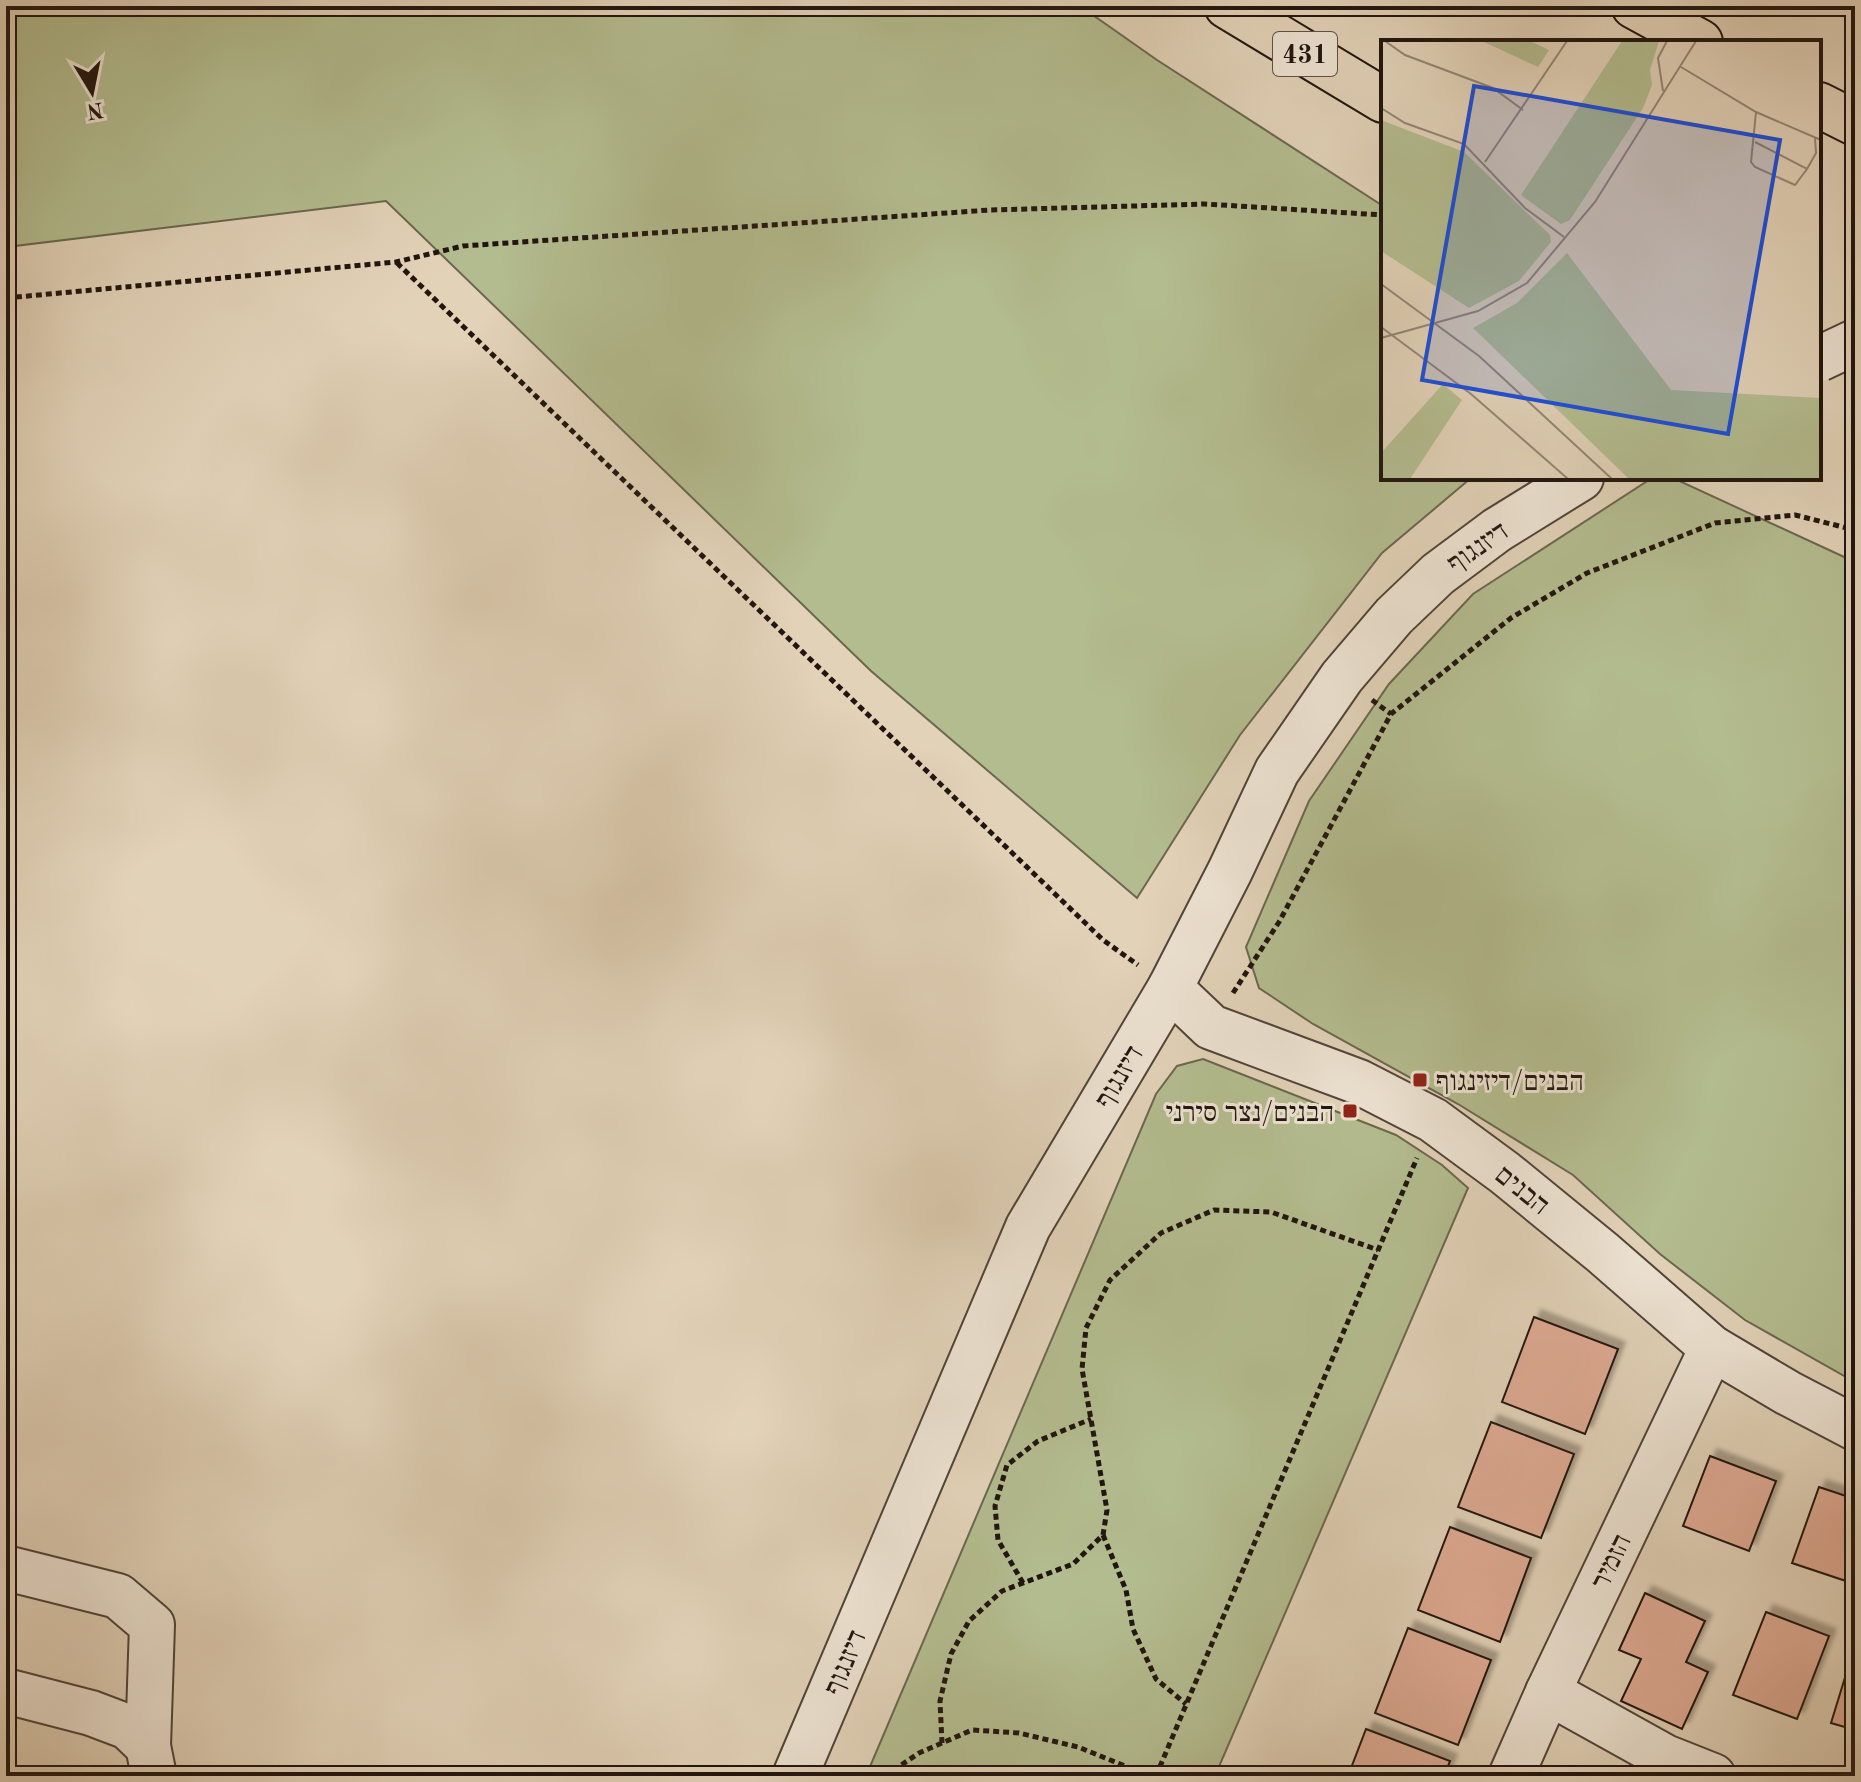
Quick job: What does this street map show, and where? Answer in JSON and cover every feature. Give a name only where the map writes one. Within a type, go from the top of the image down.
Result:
[{"type":"highway","name":"431","points":[[1227,6],[1381,99]]},
{"type":"highway","points":[[1634,6],[1696,40]]},
{"type":"highway","points":[[1821,106],[1855,123]]},
{"type":"highway","points":[[1821,350],[1855,367]]},
{"type":"street","points":[[1821,358],[1855,342]]},
{"type":"street","name":"דיזנגוף","points":[[795,1776],[1028,1227],[1170,988],[1277,771],[1342,677],[1394,616],[1438,574],[1497,530],[1578,480]]},
{"type":"street","name":"הבנים","points":[[1170,988],[1211,1027],[1359,1082],[1433,1120],[1554,1213],[1712,1348],[1855,1428]]},
{"type":"street","name":"הזמיר","points":[[1511,1776],[1712,1348]]},
{"type":"street","points":[[6,1568],[118,1596],[152,1625],[151,1761]]},
{"type":"street","points":[[6,1691],[91,1713],[128,1727],[151,1761]]},
{"type":"street","points":[[1548,1692],[1665,1757],[1713,1776]]},
{"type":"path","points":[[6,298],[396,262],[463,246],[990,210],[1205,204],[1381,215]]},
{"type":"path","points":[[396,262],[1103,940],[1170,988]]},
{"type":"path","points":[[1211,1027],[1279,922],[1391,714],[1511,618],[1587,573],[1715,523],[1795,515],[1855,530]]},
{"type":"path","points":[[885,1776],[919,1753],[972,1730],[1019,1733],[1078,1747],[1153,1776],[1433,1120]]},
{"type":"path","points":[[1186,1704],[1156,1679],[1133,1629],[1126,1590],[1103,1535],[1107,1510],[1082,1369],[1086,1328],[1110,1280],[1161,1233],[1214,1210],[1271,1212],[1378,1250]]},
{"type":"path","points":[[1023,1583],[998,1540],[995,1506],[1007,1465],[1038,1441],[1091,1419]]},
{"type":"path","points":[[942,1743],[940,1701],[951,1654],[969,1621],[1002,1591],[1073,1564],[1103,1535]]},
{"type":"green space","points":[[6,6],[1080,6],[1157,60],[1381,205],[1381,480],[1469,480],[1382,553],[1240,735],[1137,898],[871,671],[386,201],[6,247]]},
{"type":"green space","points":[[1649,480],[1677,480],[1855,562],[1855,1382],[1745,1320],[1660,1254],[1573,1175],[1458,1104],[1313,1024],[1259,988],[1246,947],[1309,801],[1389,684],[1473,594]]},
{"type":"green space","points":[[1203,1059],[1396,1135],[1442,1165],[1468,1188],[1215,1776],[866,1776],[1156,1094],[1177,1066]]},
{"type":"building","points":[[1534,1317],[1618,1349],[1585,1434],[1502,1402]]},
{"type":"building","points":[[1491,1422],[1574,1454],[1541,1538],[1458,1507]]},
{"type":"building","points":[[1710,1456],[1776,1481],[1749,1551],[1683,1526]]},
{"type":"building","points":[[1819,1487],[1855,1499],[1855,1584],[1792,1563]]},
{"type":"building","points":[[1450,1527],[1531,1558],[1500,1642],[1418,1610]]},
{"type":"building","points":[[1645,1593],[1705,1621],[1686,1662],[1708,1672],[1682,1729],[1621,1701],[1641,1659],[1619,1650]]},
{"type":"building","points":[[1766,1612],[1829,1636],[1797,1719],[1733,1695]]},
{"type":"building","points":[[1408,1628],[1491,1660],[1458,1745],[1375,1713]]},
{"type":"building","points":[[1851,1658],[1855,1659],[1855,1730],[1831,1723]]},
{"type":"building","points":[[1366,1729],[1450,1761],[1444,1776],[1348,1776]]},
{"type":"place","name":"הבנים/דיזינגוף","points":[[1420,1080]]},
{"type":"place","name":"הבנים/נצר סירני","points":[[1350,1111]]}]
